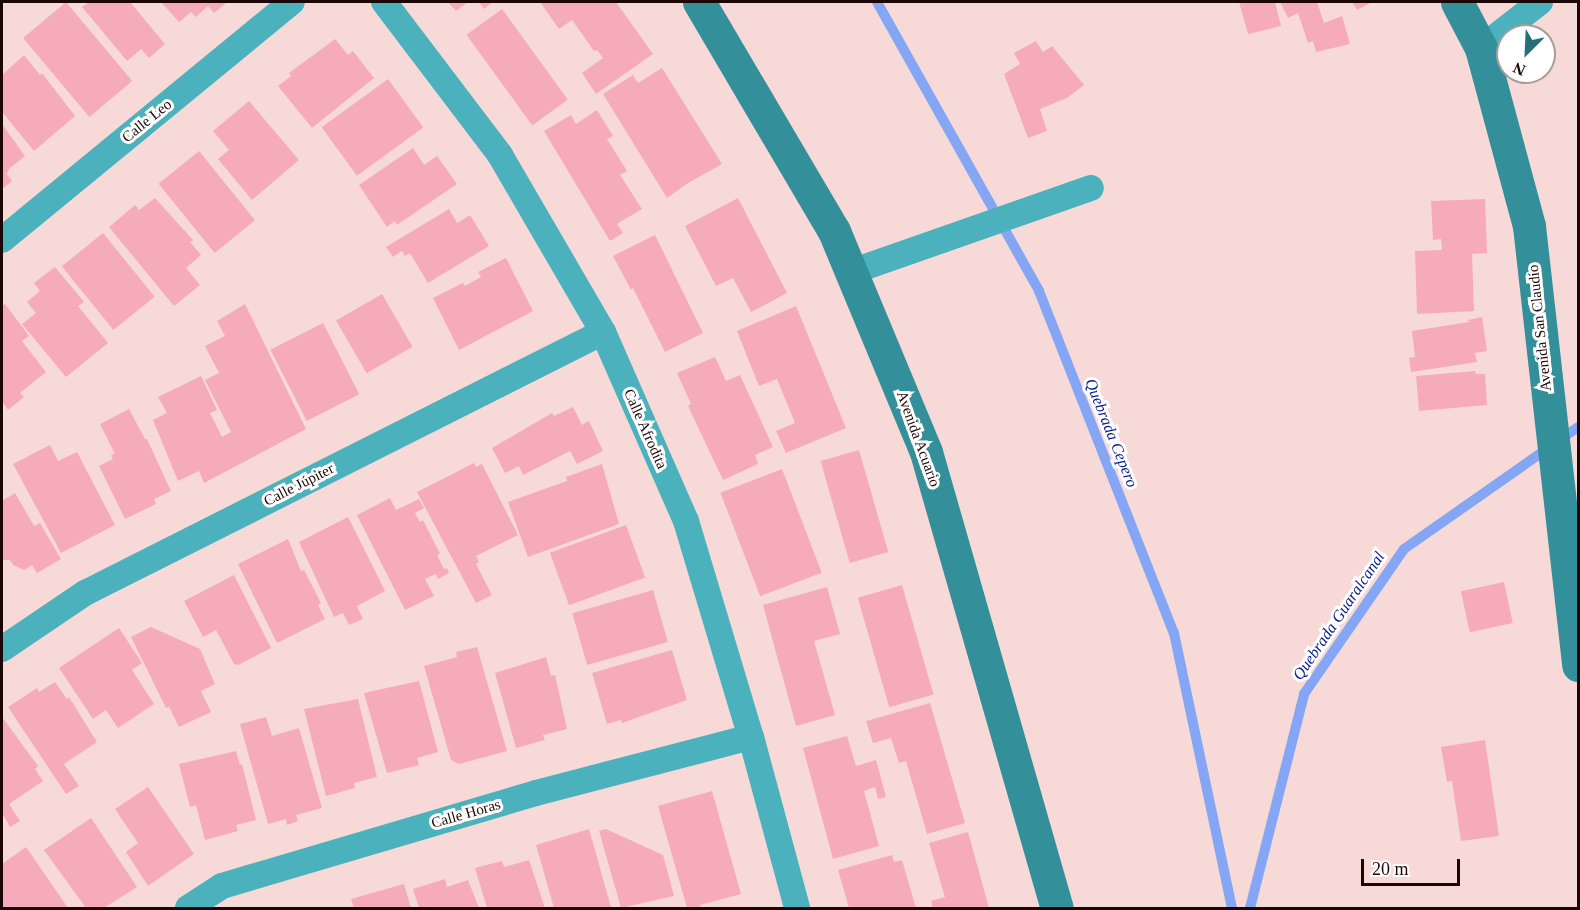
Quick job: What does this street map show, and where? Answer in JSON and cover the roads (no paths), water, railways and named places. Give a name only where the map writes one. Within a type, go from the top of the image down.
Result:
[{"type":"street","name":"Calle Leo","points":[[2,240],[292,2]]},
{"type":"street","name":"Calle Afrodita","points":[[384,2],[500,155],[603,332],[686,521],[751,737],[797,909]]},
{"type":"street","name":"Avenida Acuario","points":[[699,2],[834,231],[926,452],[1057,909]]},
{"type":"street","name":"Avenida San Claudio","points":[[1457,2],[1481,48],[1529,226],[1578,665]]},
{"type":"street","points":[[1481,48],[1540,2]]},
{"type":"street","points":[[851,272],[1091,188]]},
{"type":"street","name":"Calle Júpiter","points":[[2,649],[85,593],[603,332]]},
{"type":"street","name":"Calle Horas","points":[[188,909],[222,885],[536,793],[751,737]]},
{"type":"waterway","name":"Quebrada Cepero","points":[[877,2],[1039,291],[1174,633],[1232,908]]},
{"type":"waterway","name":"Quebrada Guaralcanal","points":[[1250,908],[1304,694],[1404,549],[1578,427]]}]
